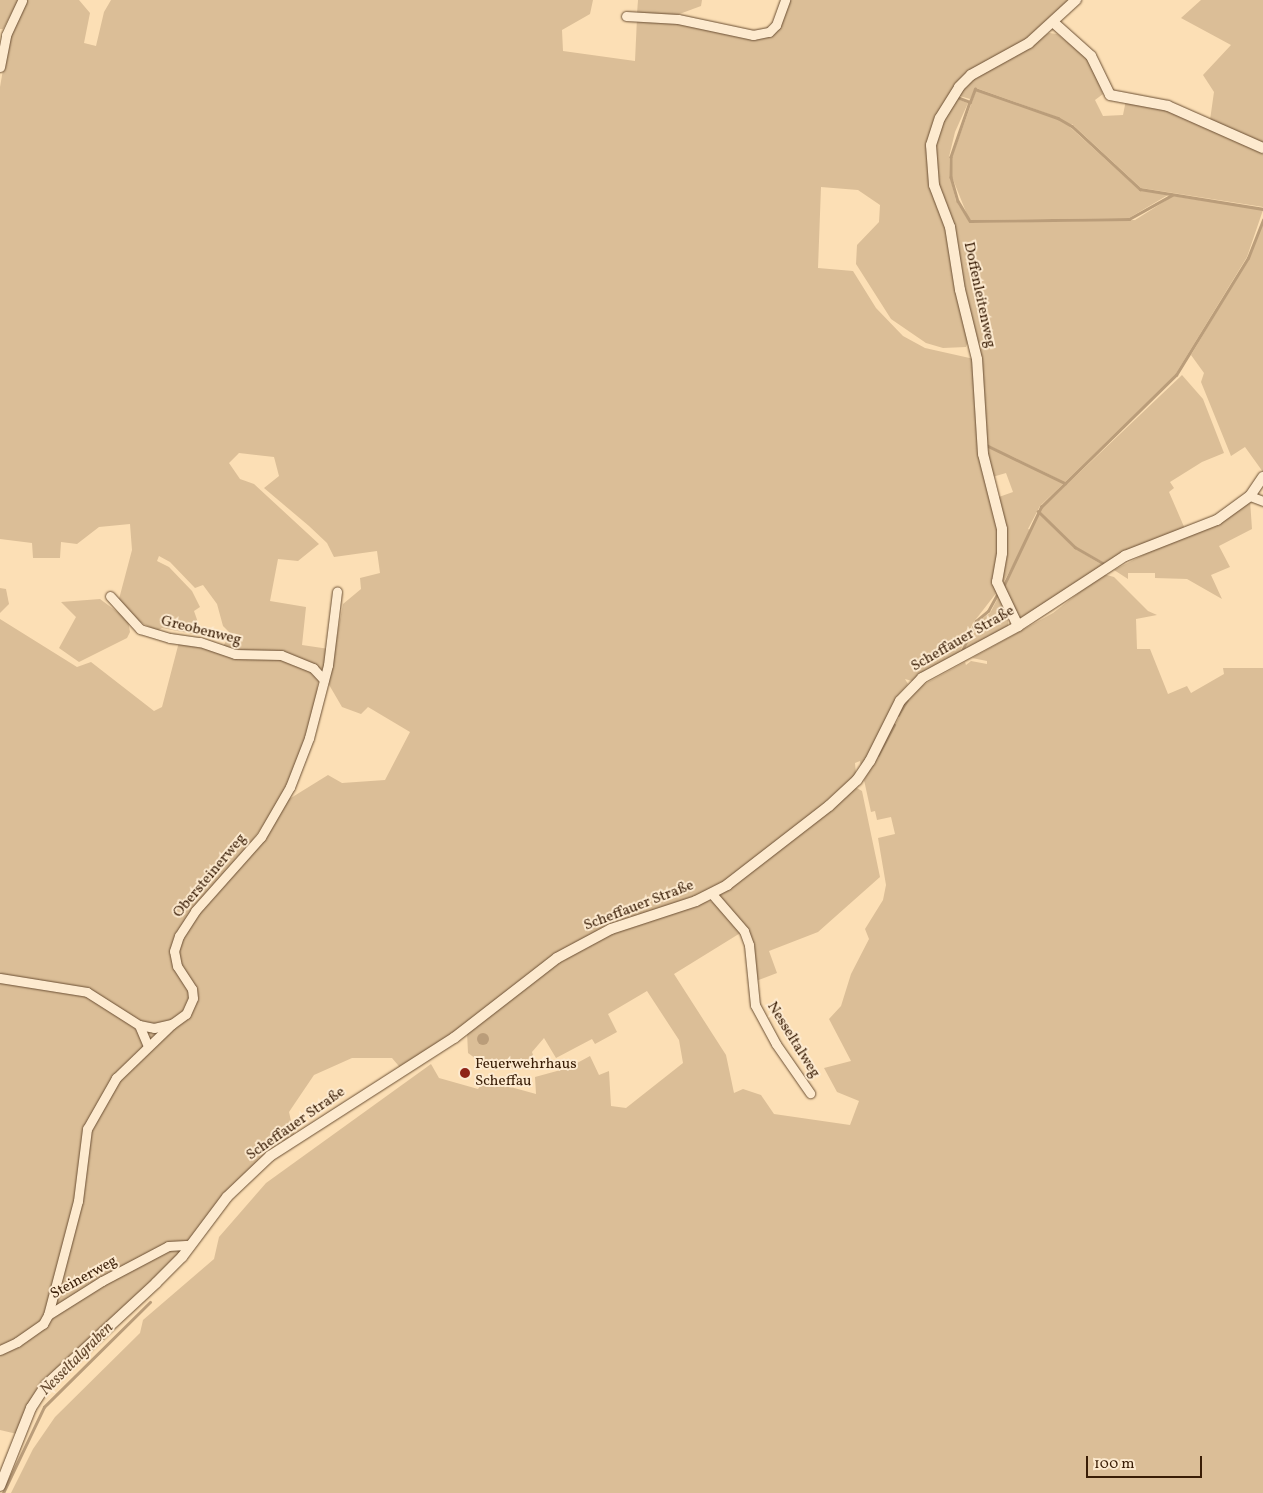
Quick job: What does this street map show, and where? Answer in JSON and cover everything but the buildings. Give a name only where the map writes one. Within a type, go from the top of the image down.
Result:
[{"type":"street","points":[[0,67],[6,35],[22,0]]},
{"type":"street","points":[[626,16],[678,19],[753,35],[769,32],[776,25],[785,0]]},
{"type":"street","name":"Doffenleitenweg","points":[[1018,626],[997,582],[1002,553],[1002,529],[982,454],[977,359],[960,290],[950,227],[934,185],[931,145],[940,118],[959,87],[971,75],[1029,43],[1076,0]]},
{"type":"street","points":[[1053,22],[1091,56],[1110,95],[1168,106],[1263,148]]},
{"type":"street","name":"Scheffauer Straße","points":[[0,1486],[31,1408],[46,1385],[156,1283],[190,1245],[227,1197],[270,1156],[454,1038],[557,958],[612,929],[712,894],[830,806],[857,780],[910,688],[922,678],[1018,626],[1125,556],[1216,520],[1250,496],[1263,477]]},
{"type":"street","points":[[1250,496],[1263,501]]},
{"type":"street","name":"Obersteinerweg","points":[[172,1024],[186,1014],[194,998],[192,989],[177,966],[174,951],[178,936],[195,911],[261,837],[282,800],[309,738],[324,680],[336,616],[337,592]]},
{"type":"street","name":"Greobenweg","points":[[110,596],[140,629],[170,638],[200,642],[235,654],[289,658],[313,668],[324,680]]},
{"type":"street","name":"Nesseltalweg","points":[[712,894],[744,931],[749,945],[755,1005],[776,1044],[810,1093]]},
{"type":"street","points":[[0,978],[87,992],[139,1025],[154,1028],[172,1024]]},
{"type":"street","points":[[48,1315],[78,1201],[87,1129],[116,1078],[172,1024]]},
{"type":"street","points":[[139,1025],[148,1046]]},
{"type":"street","name":"Steinerweg","points":[[0,1350],[43,1324],[48,1315],[168,1246],[190,1245]]},
{"type":"shaded area","points":[[0,0],[19,0],[3,29],[0,29]]},
{"type":"shaded area","points":[[25,0],[79,0],[90,13],[84,43],[96,46],[104,12],[111,0],[593,0],[590,14],[562,30],[563,51],[635,61],[637,18],[675,21],[752,37],[777,30],[789,0],[1072,0],[1043,29],[1013,51],[967,75],[939,112],[932,128],[928,167],[936,202],[951,238],[969,338],[966,347],[943,348],[926,343],[891,319],[856,264],[857,245],[879,222],[880,205],[858,190],[821,187],[818,268],[853,271],[876,308],[903,336],[925,348],[974,359],[980,455],[997,515],[1000,552],[994,582],[997,592],[973,623],[959,654],[912,681],[905,679],[908,684],[897,696],[861,768],[860,761],[855,763],[856,774],[792,832],[710,891],[623,920],[567,947],[403,1071],[392,1058],[352,1058],[314,1075],[289,1112],[295,1138],[251,1170],[182,1255],[40,1384],[27,1406],[17,1434],[0,1430],[0,1354],[16,1346],[13,1340],[0,1346],[0,981],[64,989],[85,995],[135,1028],[139,1022],[84,988],[0,974],[0,619],[77,667],[91,662],[154,711],[162,707],[179,642],[198,644],[234,656],[283,658],[299,663],[318,679],[316,705],[304,746],[277,806],[236,863],[186,918],[170,950],[179,948],[188,925],[237,870],[286,801],[328,775],[342,783],[385,780],[410,732],[368,707],[361,714],[342,707],[328,683],[343,604],[361,589],[360,578],[380,573],[377,551],[334,557],[327,543],[264,488],[279,476],[274,457],[239,453],[229,463],[240,479],[254,484],[319,544],[298,561],[278,559],[270,601],[306,607],[302,645],[329,649],[325,668],[319,669],[287,654],[237,652],[223,646],[231,634],[223,626],[217,604],[203,585],[195,588],[170,562],[159,556],[157,561],[169,567],[192,591],[200,607],[194,611],[201,631],[198,635],[162,628],[157,631],[129,616],[120,606],[119,599],[132,550],[130,524],[99,527],[77,544],[61,542],[60,558],[33,558],[32,543],[0,539],[0,87],[8,41]]},
{"type":"shaded area","points":[[638,0],[702,0],[701,6],[674,16],[637,14]]},
{"type":"shaded area","points":[[1201,0],[1263,0],[1263,146],[1210,120],[1214,92],[1203,75],[1231,45],[1181,18]]},
{"type":"shaded area","points":[[1049,33],[1057,34],[1089,59],[1103,94],[1095,100],[1103,116],[1123,115],[1126,100],[1170,110],[1263,151],[1263,207],[1141,188],[1072,124],[1070,127],[1139,190],[1168,195],[1129,218],[971,220],[968,217],[952,177],[952,157],[976,91],[1060,118],[976,88],[970,99],[956,95],[972,78]]},
{"type":"shaded area","points":[[954,98],[968,103],[955,132],[949,157],[950,177],[956,201],[970,223],[1135,220],[1173,196],[1263,210],[1247,257],[1175,375],[1065,482],[1009,455],[1064,483],[1040,506],[1028,529],[1031,530],[1038,513],[1074,548],[1104,566],[1021,619],[1002,591],[1027,539],[1001,587],[996,498],[1013,492],[1006,473],[989,478],[984,446],[1000,451],[984,443],[982,367],[933,168],[937,129]]},
{"type":"shaded area","points":[[1263,223],[1263,472],[1245,447],[1231,456],[1201,382],[1204,373],[1191,355],[1249,258]]},
{"type":"shaded area","points":[[1182,375],[1203,399],[1224,453],[1202,462],[1170,482],[1174,488],[1169,492],[1185,529],[1106,564],[1076,547],[1039,511]]},
{"type":"shaded area","points":[[1250,500],[1252,529],[1219,546],[1230,567],[1211,575],[1222,599],[1187,579],[1155,578],[1155,573],[1128,573],[1128,579],[1114,570]]},
{"type":"shaded area","points":[[1103,574],[1114,577],[1148,611],[1157,615],[1136,619],[1137,649],[1150,649],[1168,694],[1187,686],[1191,693],[1224,674],[1223,668],[1263,668],[1263,1493],[11,1493],[33,1449],[55,1417],[140,1333],[143,1320],[214,1259],[219,1237],[266,1183],[431,1064],[439,1078],[478,1089],[485,1080],[536,1094],[535,1077],[568,1068],[590,1056],[599,1075],[609,1071],[611,1106],[626,1108],[683,1063],[679,1040],[647,991],[608,1014],[617,1032],[595,1044],[592,1039],[556,1058],[544,1038],[532,1052],[538,1070],[501,1066],[479,1061],[468,1053],[467,1032],[562,960],[615,931],[707,901],[714,902],[742,932],[674,974],[726,1055],[734,1093],[743,1089],[761,1095],[774,1114],[850,1125],[859,1101],[837,1092],[824,1068],[851,1061],[829,1019],[841,1006],[851,974],[869,939],[865,929],[883,900],[886,885],[878,838],[895,834],[891,817],[877,820],[875,811],[871,812],[864,780],[910,698],[923,685],[965,662],[966,665],[971,661],[987,664],[987,661],[972,658],[1053,613]]},
{"type":"shaded area","points":[[0,588],[6,589],[9,604],[0,613]]},
{"type":"shaded area","points":[[999,596],[1008,613],[1008,627],[964,652],[977,622],[990,613]]},
{"type":"shaded area","points":[[100,599],[128,620],[130,632],[127,638],[79,662],[59,648],[76,617],[61,602]]},
{"type":"shaded area","points":[[855,787],[862,791],[880,877],[818,932],[769,951],[777,973],[753,982],[751,944],[720,897],[721,893]]},
{"type":"shaded area","points":[[485,1033],[488,1034],[488,1044],[481,1045],[478,1044],[477,1037],[478,1034]]},
{"type":"waterway","points":[[957,97],[970,102],[975,89],[1058,118],[1072,126],[1140,189],[1263,209]]},
{"type":"waterway","points":[[970,102],[951,157],[951,177],[958,201],[970,221],[1129,219],[1172,195]]},
{"type":"waterway","points":[[1003,587],[1041,507],[1176,375],[1248,258],[1263,220]]},
{"type":"waterway","points":[[986,445],[1065,483]]},
{"type":"waterway","points":[[1038,511],[1075,547],[1105,564]]},
{"type":"waterway","points":[[961,653],[976,621],[988,611],[998,593]]},
{"type":"waterway","points":[[898,715],[907,700]]},
{"type":"waterway","points":[[878,755],[894,725]]},
{"type":"waterway","name":"Nesseltalgraben","points":[[3,1493],[44,1407],[150,1302]]},
{"type":"place","name":"Feuerwehrhaus Scheffau","points":[[465,1073]]}]
